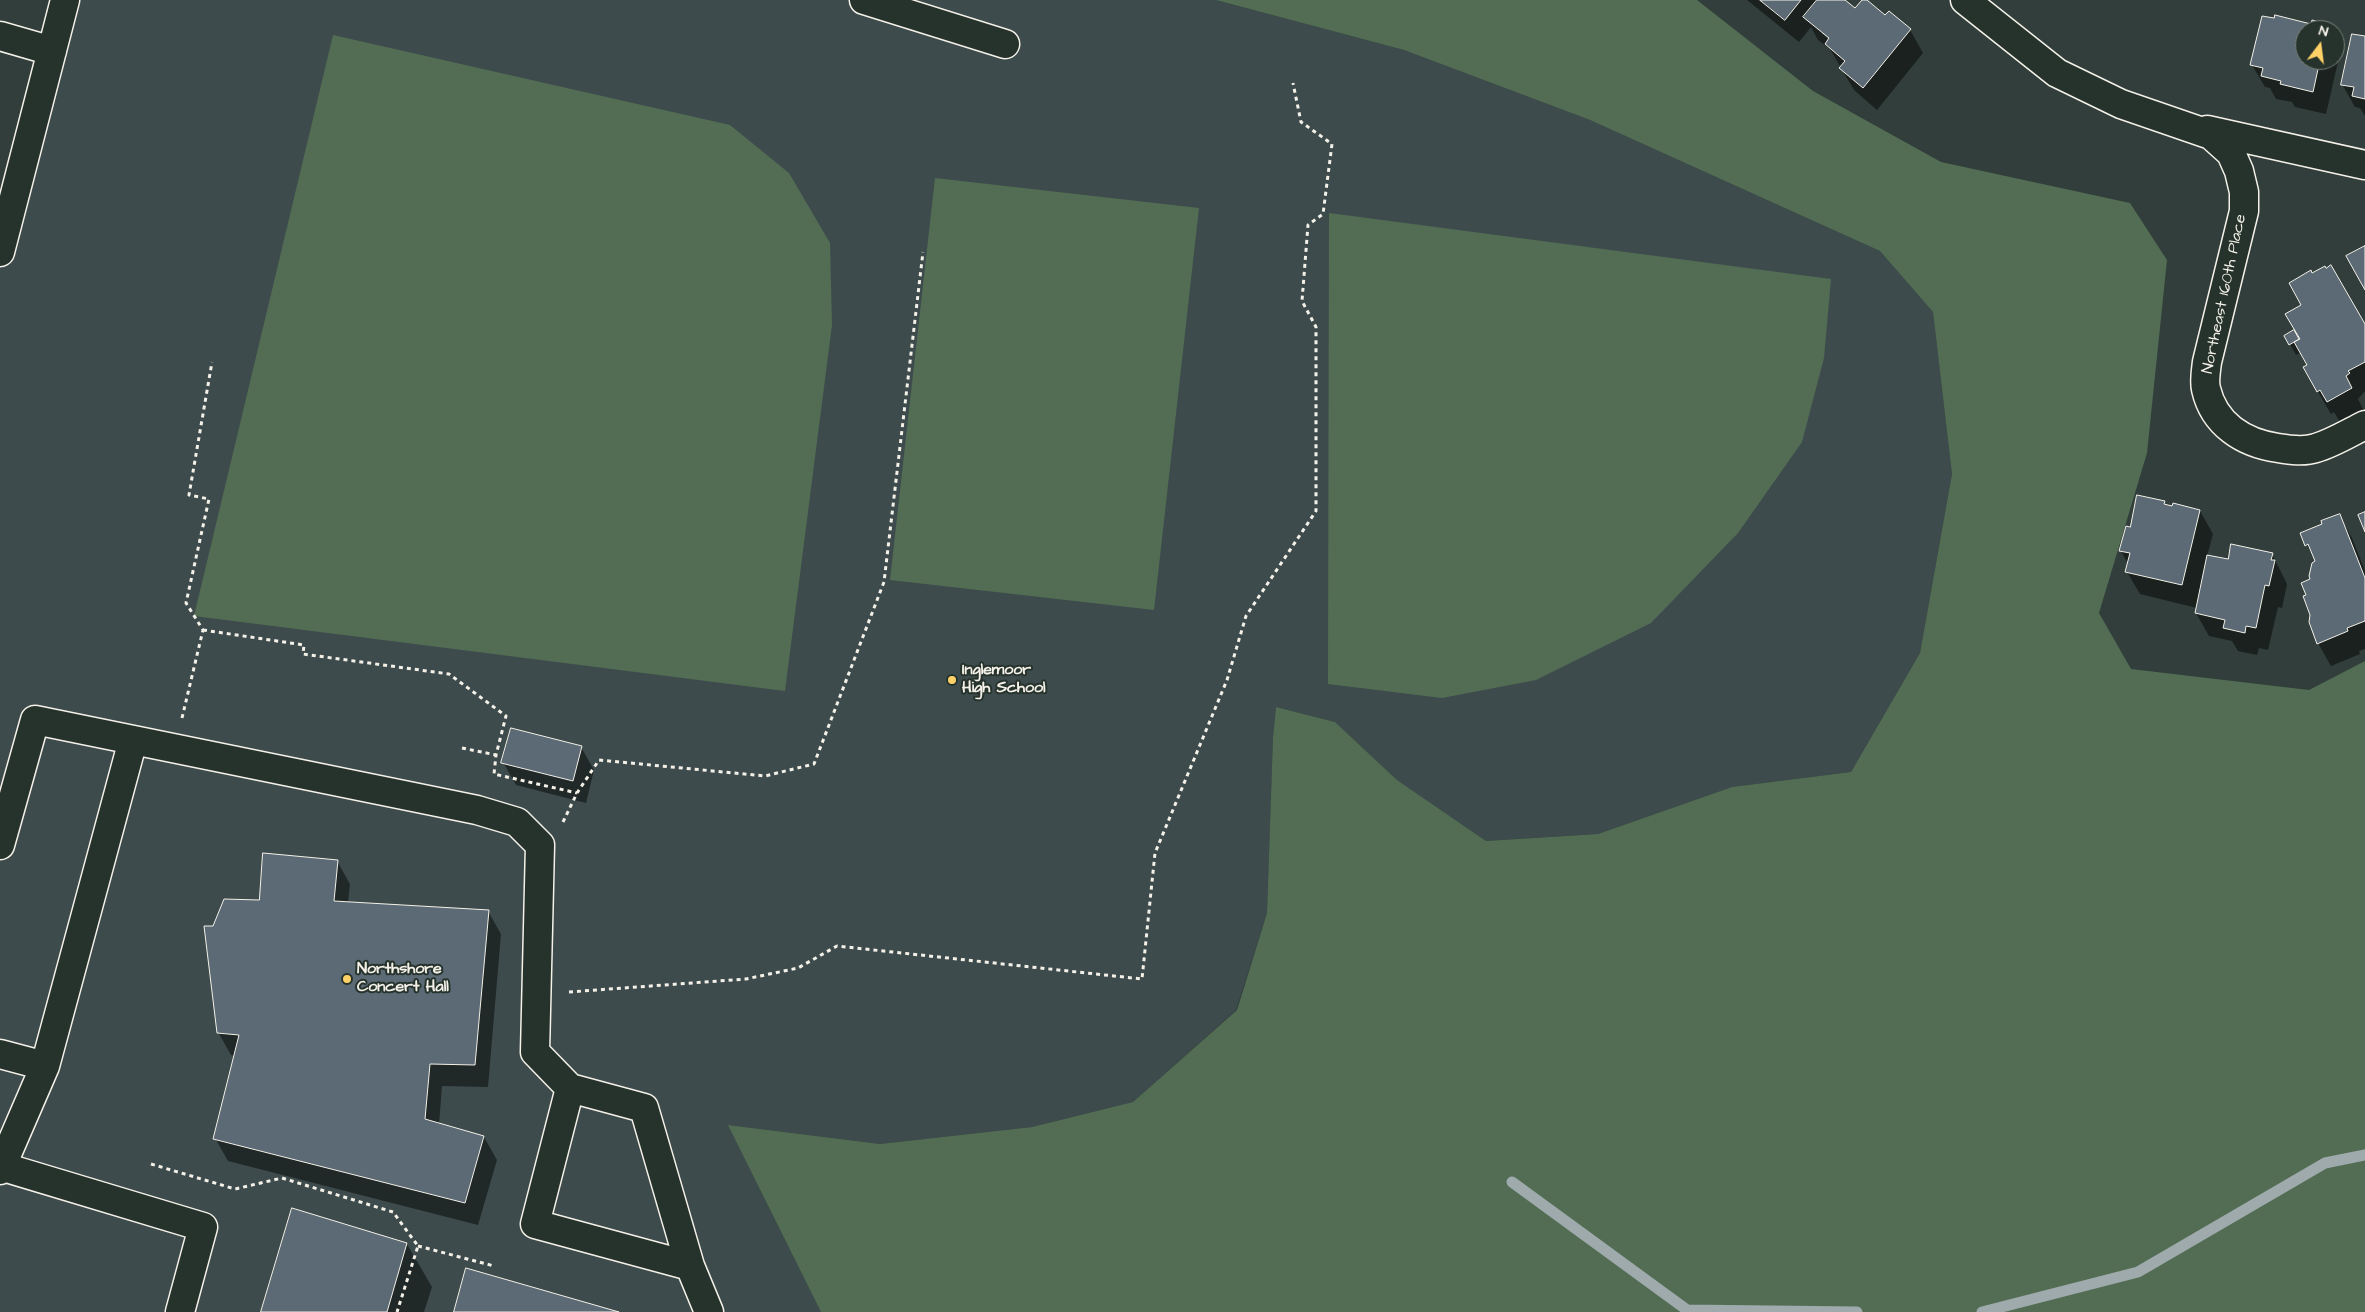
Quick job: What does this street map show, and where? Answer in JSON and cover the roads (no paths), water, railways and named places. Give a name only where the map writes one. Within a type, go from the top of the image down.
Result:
[{"type":"street","points":[[0,252],[65,0]]},
{"type":"street","points":[[864,0],[1005,44]]},
{"type":"street","name":"Northeast 160th Place","points":[[1964,0],[2057,73],[2121,104],[2211,135],[2231,153],[2239,171],[2244,192],[2244,210],[2238,241],[2207,362],[2206,387],[2212,406],[2224,425],[2242,437],[2267,447],[2292,450],[2316,448],[2365,426]]},
{"type":"street","points":[[0,36],[52,51]]},
{"type":"street","name":"Northeast 160th Place","points":[[2186,125],[2365,165]]},
{"type":"street","points":[[0,845],[35,720],[478,810],[517,822],[540,846],[535,1052],[570,1088],[644,1108],[690,1266],[709,1312]]},
{"type":"street","points":[[133,740],[45,1066],[0,1168],[204,1227],[180,1312]]},
{"type":"street","points":[[0,1054],[45,1066]]},
{"type":"street","points":[[570,1088],[535,1224],[690,1266]]},
{"type":"waterway","points":[[1982,1312],[2138,1272],[2325,1163],[2365,1155]]},
{"type":"waterway","points":[[1512,1182],[1687,1310],[1857,1312]]},
{"type":"place","name":"Inglemoor High School","points":[[952,680]]},
{"type":"place","name":"Northshore Concert Hall","points":[[347,979]]}]
